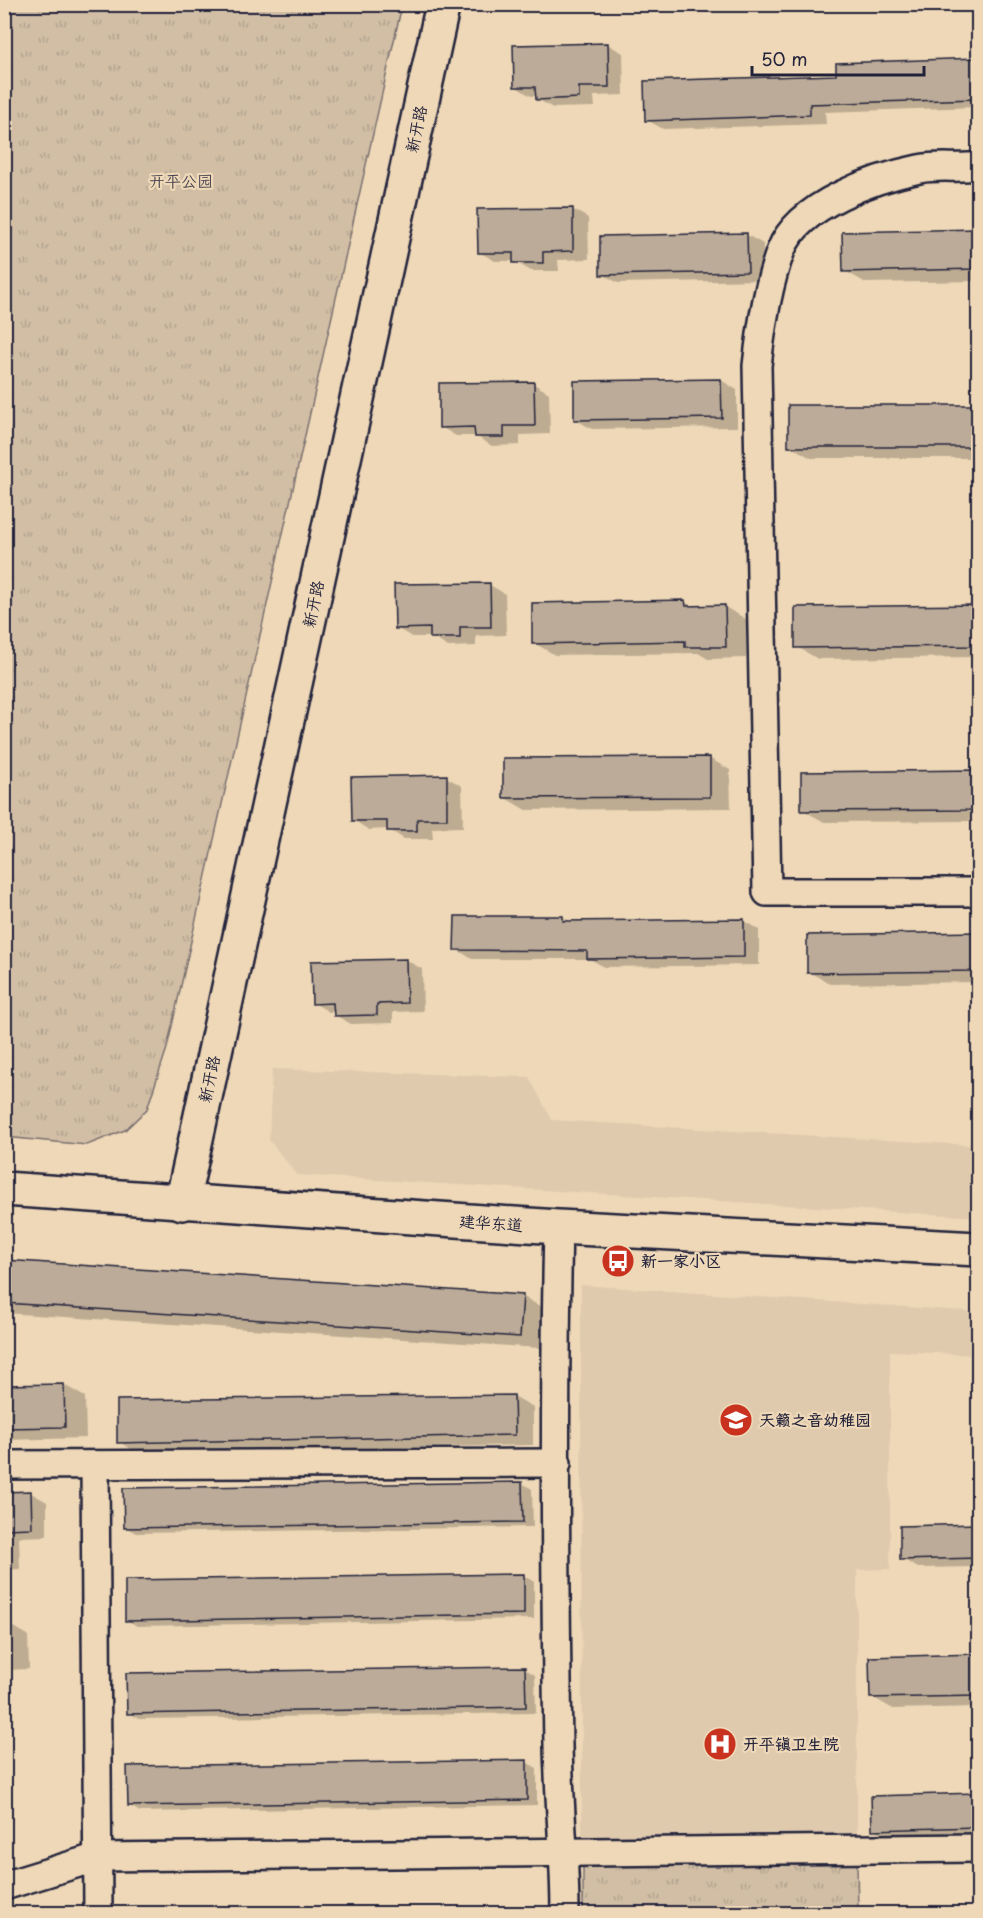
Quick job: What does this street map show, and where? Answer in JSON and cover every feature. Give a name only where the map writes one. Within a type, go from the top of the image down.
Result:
[{"type":"main road","name":"新开路","points":[[182,1203],[443,4]]},
{"type":"main road","name":"建华东道","points":[[4,1189],[558,1227],[978,1249]]},
{"type":"street","points":[[978,166],[921,168],[868,183],[826,202],[796,228],[782,248],[761,335],[757,366],[767,892],[978,892]]},
{"type":"street","points":[[558,1227],[555,1349],[558,1748],[565,1853],[565,1914]]},
{"type":"street","points":[[4,1465],[557,1463]]},
{"type":"street","points":[[95,1465],[98,1914]]},
{"type":"street","points":[[4,1886],[98,1857],[978,1848]]},
{"type":"shaded area","points":[[272,1069],[529,1077],[552,1120],[969,1145],[978,1139],[978,1217],[297,1175],[269,1140]]},
{"type":"shaded area","name":"天籁之音幼稚园","points":[[581,1285],[978,1312],[978,1355],[890,1351],[890,1569],[857,1570],[857,1836],[582,1837]]},
{"type":"green space","name":"开平公园","points":[[5,4],[402,5],[167,1048],[147,1109],[125,1130],[87,1145],[5,1137]]},
{"type":"green space","points":[[857,1864],[858,1913],[583,1913],[583,1865]]},
{"type":"building","points":[[608,43],[609,87],[579,87],[579,98],[536,100],[535,87],[514,87],[513,45]]},
{"type":"building","points":[[978,58],[978,99],[810,104],[810,115],[645,121],[644,81],[836,75],[836,63]]},
{"type":"building","points":[[573,208],[573,251],[543,252],[543,263],[513,263],[513,253],[478,253],[477,209]]},
{"type":"building","points":[[978,229],[978,269],[843,272],[842,232]]},
{"type":"building","points":[[747,233],[748,272],[600,275],[600,236]]},
{"type":"building","points":[[721,379],[722,418],[574,420],[574,381]]},
{"type":"building","points":[[534,382],[535,426],[504,426],[504,437],[475,437],[474,427],[439,428],[439,383]]},
{"type":"building","points":[[788,405],[978,405],[978,447],[788,447]]},
{"type":"building","points":[[490,583],[491,627],[460,627],[460,638],[430,638],[430,628],[395,629],[394,584]]},
{"type":"building","points":[[685,600],[686,606],[725,605],[726,647],[685,647],[685,641],[532,644],[532,603]]},
{"type":"building","points":[[978,605],[978,646],[795,648],[795,607]]},
{"type":"building","points":[[710,757],[710,797],[503,798],[503,758]]},
{"type":"building","points":[[978,770],[978,810],[801,811],[801,772]]},
{"type":"building","points":[[447,775],[447,819],[417,819],[417,831],[387,831],[387,821],[352,821],[351,777]]},
{"type":"building","points":[[455,916],[563,916],[563,921],[744,919],[744,957],[587,959],[587,951],[454,950]]},
{"type":"building","points":[[978,932],[978,971],[807,973],[807,935]]},
{"type":"building","points":[[406,959],[407,1003],[377,1004],[377,1015],[334,1016],[333,1003],[312,1004],[311,961]]},
{"type":"building","points":[[4,1260],[523,1295],[520,1337],[4,1303]]},
{"type":"building","points":[[64,1384],[65,1427],[4,1428],[4,1385]]},
{"type":"building","points":[[514,1395],[515,1435],[117,1443],[117,1400]]},
{"type":"building","points":[[522,1482],[523,1522],[124,1528],[123,1488]]},
{"type":"building","points":[[31,1491],[32,1528],[4,1529],[4,1492]]},
{"type":"building","points":[[978,1524],[978,1558],[900,1560],[900,1526]]},
{"type":"building","points":[[524,1574],[524,1614],[125,1621],[125,1580]]},
{"type":"building","points":[[978,1654],[978,1696],[870,1698],[869,1657]]},
{"type":"building","points":[[525,1667],[526,1707],[127,1714],[126,1673]]},
{"type":"building","points":[[527,1760],[527,1800],[128,1806],[127,1766]]},
{"type":"building","points":[[978,1793],[978,1827],[872,1830],[871,1796]]},
{"type":"place","name":"新一家小区","points":[[618,1261]]},
{"type":"place","name":"天籁之音幼稚园","points":[[736,1420]]},
{"type":"place","name":"开平镇卫生院","points":[[720,1744]]}]
